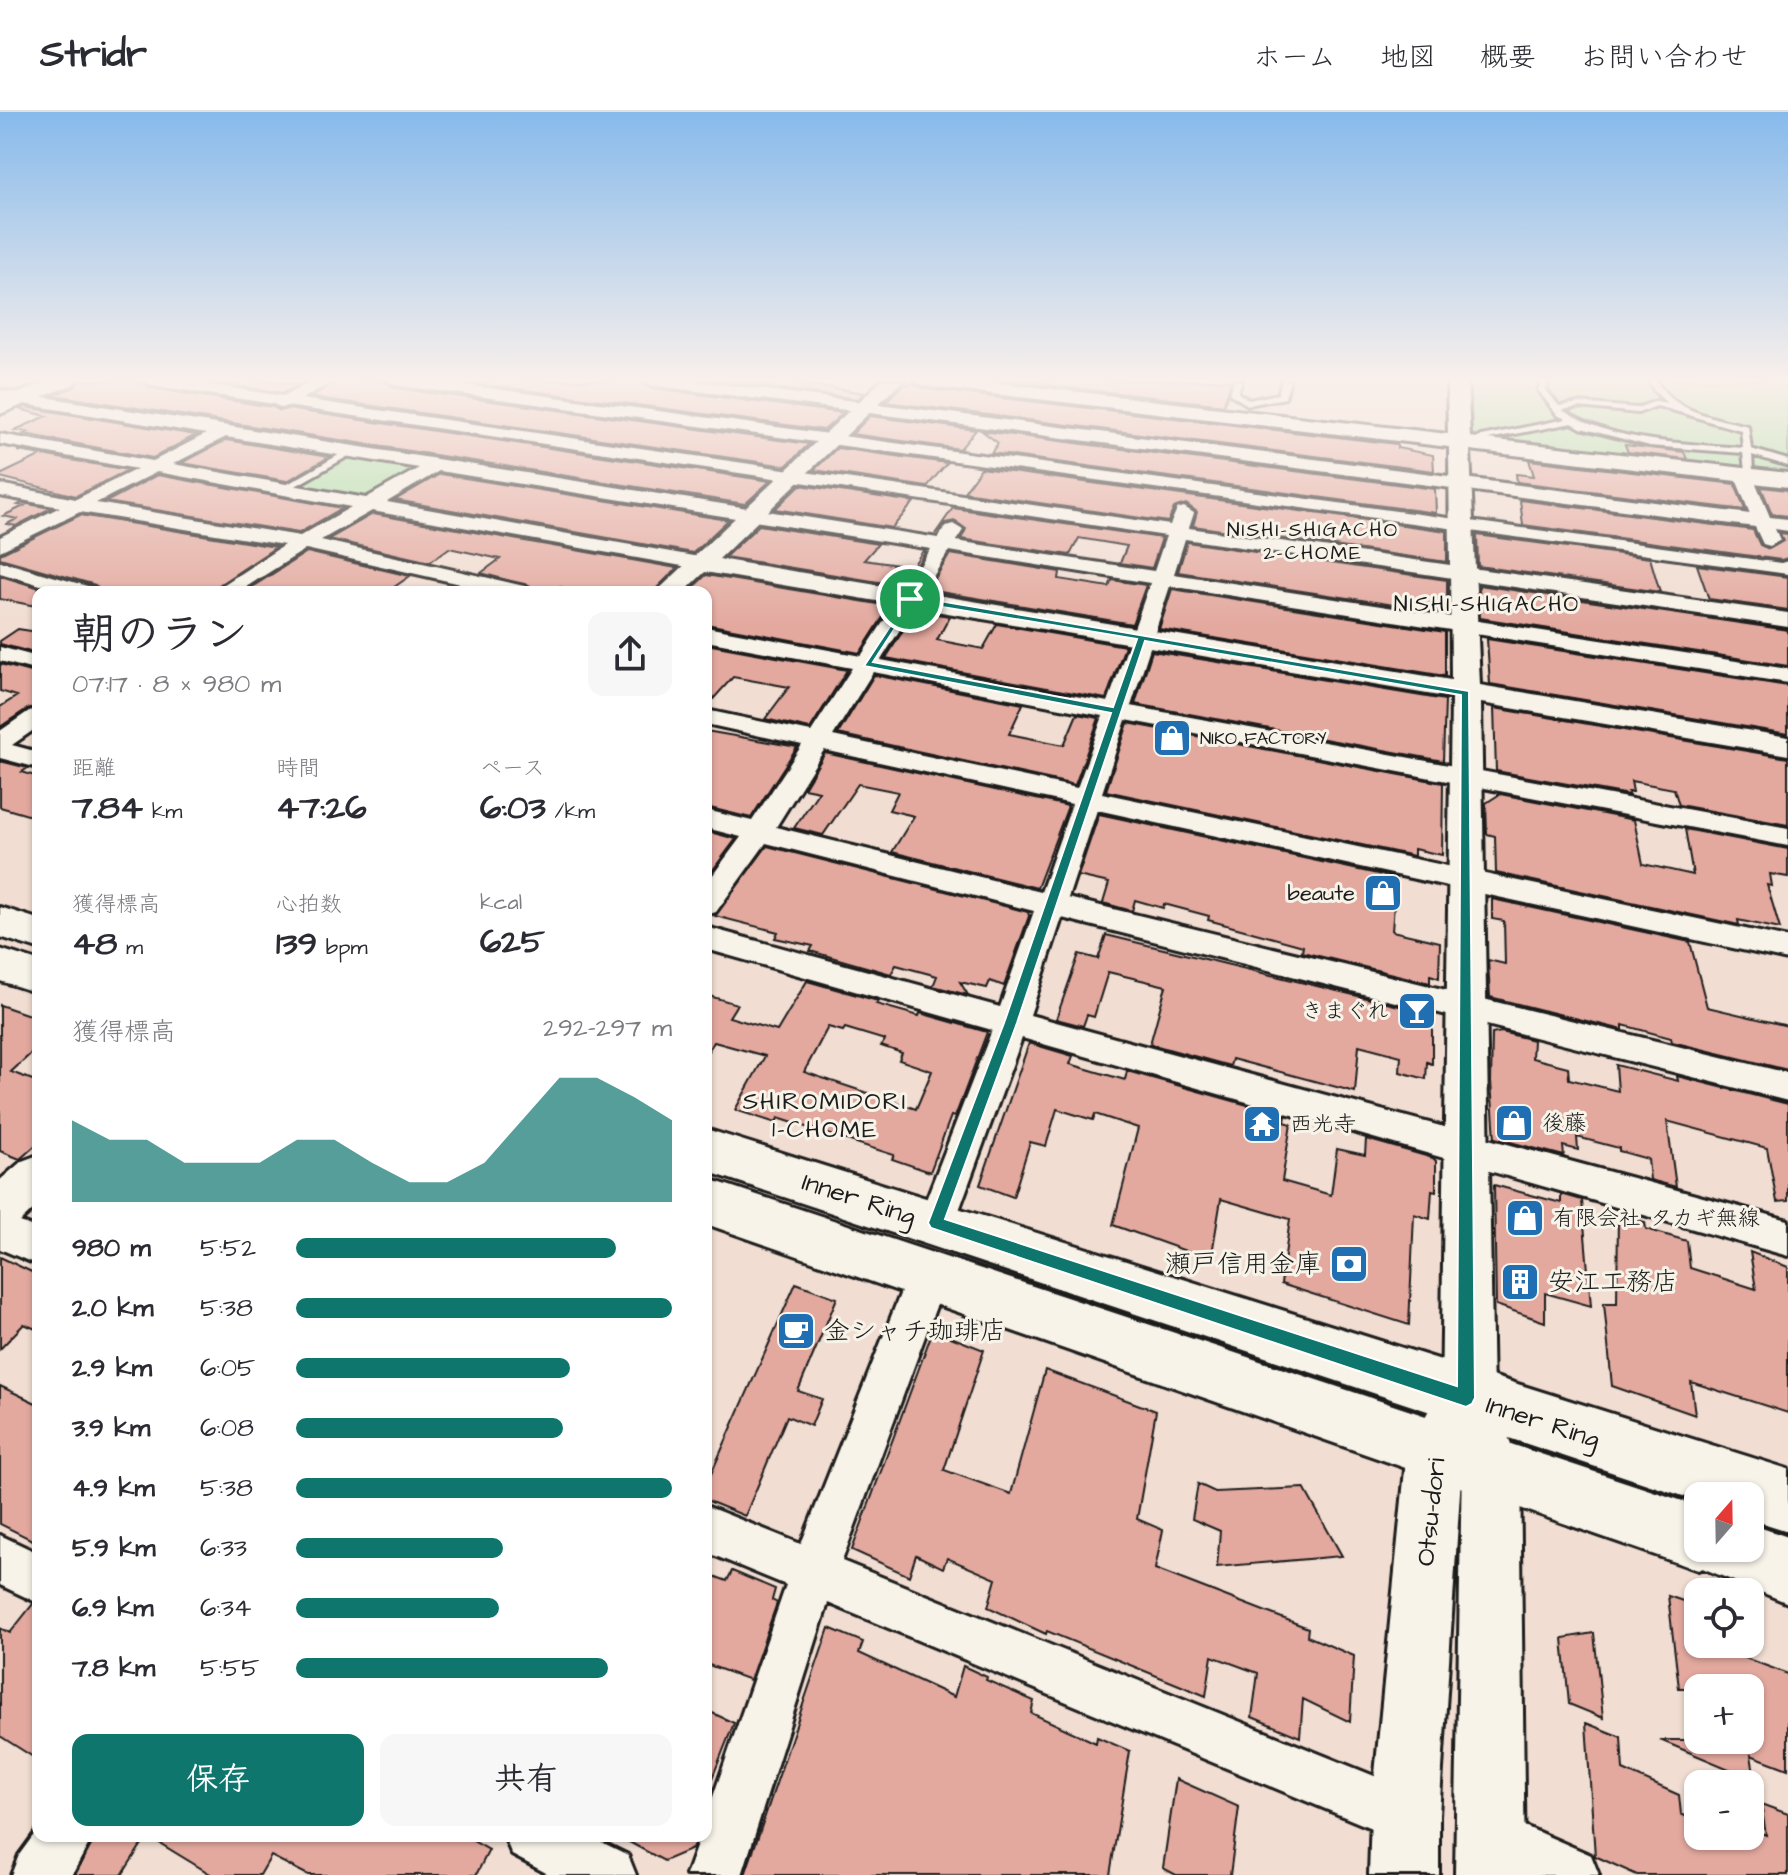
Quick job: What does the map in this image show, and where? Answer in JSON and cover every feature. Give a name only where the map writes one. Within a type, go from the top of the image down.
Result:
[{"type":"main road","points":[[0,922],[32,932]]},
{"type":"main road","points":[[0,965],[32,975]]},
{"type":"main road","name":"Inner Ring","points":[[712,1153],[932,1249],[1435,1449],[1684,1533]]},
{"type":"main road","name":"Inner Ring","points":[[712,1202],[932,1249],[1466,1398],[1788,1500]]},
{"type":"main road","points":[[1764,1561],[1788,1570]]},
{"type":"street","points":[[134,462],[699,563],[1788,746]]},
{"type":"street","points":[[0,545],[163,462]]},
{"type":"street","points":[[414,462],[1788,676]]},
{"type":"street","points":[[233,586],[366,505],[444,462]]},
{"type":"street","points":[[695,462],[1788,620]]},
{"type":"street","points":[[675,586],[805,462]]},
{"type":"street","points":[[712,897],[759,832],[998,462]]},
{"type":"street","points":[[1000,462],[1786,573]]},
{"type":"street","points":[[714,1875],[813,1575],[1011,1023],[1201,462]]},
{"type":"street","points":[[1292,462],[1788,525]]},
{"type":"street","points":[[1466,462],[1461,484],[1467,777],[1466,1398],[1492,1467],[1490,1856],[1571,1875]]},
{"type":"street","points":[[1654,462],[1788,480]]},
{"type":"street","points":[[1746,473],[1763,523],[1786,573]]},
{"type":"street","points":[[0,490],[79,506],[303,542],[500,586]]},
{"type":"street","points":[[0,567],[66,586]]},
{"type":"street","points":[[468,586],[477,580]]},
{"type":"street","points":[[712,635],[1788,837]]},
{"type":"street","points":[[0,654],[32,662]]},
{"type":"street","points":[[712,718],[1788,949]]},
{"type":"street","points":[[0,742],[32,720]]},
{"type":"street","points":[[0,750],[32,758]]},
{"type":"street","points":[[712,820],[1788,1087]]},
{"type":"street","points":[[712,940],[1788,1238]]},
{"type":"street","points":[[0,1210],[32,1181]]},
{"type":"street","points":[[0,1231],[32,1244]]},
{"type":"street","name":"Otsu-dori","points":[[1404,1875],[1405,1815],[1435,1449],[1466,1398]]},
{"type":"street","points":[[712,1532],[1405,1815]]},
{"type":"street","points":[[0,1559],[32,1576]]},
{"type":"street","points":[[39,1875],[62,1842]]},
{"type":"street","points":[[543,1842],[608,1875]]},
{"type":"lane","points":[[282,490],[331,462]]},
{"type":"lane","points":[[1746,473],[1747,462]]},
{"type":"green space","points":[[335,462],[395,462],[426,467],[365,499],[294,486]]},
{"type":"green space","points":[[1688,462],[1788,462],[1788,474]]},
{"type":"building","points":[[27,462],[84,462],[128,470],[76,496],[0,475]]},
{"type":"building","points":[[183,462],[320,462],[287,481]]},
{"type":"building","points":[[480,462],[644,462],[770,481],[745,504]]},
{"type":"building","points":[[760,462],[790,462],[786,466]]},
{"type":"building","points":[[822,462],[947,463],[927,487],[814,470]]},
{"type":"building","points":[[1060,462],[1226,462],[1435,489],[1436,513]]},
{"type":"building","points":[[1365,462],[1433,462],[1434,471]]},
{"type":"building","points":[[1530,462],[1735,484],[1745,510],[1517,482],[1516,474],[1534,476]]},
{"type":"building","points":[[981,468],[1447,531],[1447,562],[1193,526],[1197,512],[1186,504],[1174,508],[1168,522],[964,492]]},
{"type":"building","points":[[440,474],[728,520],[693,553],[395,500]]},
{"type":"building","points":[[157,475],[342,508],[299,533],[106,502]]},
{"type":"building","points":[[800,485],[914,502],[892,528],[775,509]]},
{"type":"building","points":[[1761,487],[1788,490],[1788,516],[1772,514]]},
{"type":"building","points":[[1520,500],[1753,530],[1760,545],[1769,549],[1783,541],[1780,533],[1788,534],[1788,558],[1781,560],[1523,525]]},
{"type":"building","points":[[18,505],[51,508],[16,526],[7,524],[17,519],[3,516],[24,506]]},
{"type":"building","points":[[953,508],[1162,538],[1152,568],[1120,563],[1127,546],[1079,538],[1070,555],[961,539],[966,529],[955,521],[945,523],[935,534]]},
{"type":"building","points":[[373,514],[677,568],[659,586],[528,586],[481,573],[500,559],[449,548],[430,562],[329,539]]},
{"type":"building","points":[[80,515],[276,547],[218,586],[96,586],[0,558],[0,554]]},
{"type":"building","points":[[759,525],[878,544],[864,560],[912,567],[926,551],[903,586],[725,557]]},
{"type":"building","points":[[1477,535],[1650,558],[1660,592],[1478,566]]},
{"type":"building","points":[[1187,542],[1447,580],[1447,613],[1178,572]]},
{"type":"building","points":[[307,552],[410,576],[396,586],[253,586]]},
{"type":"building","points":[[950,554],[1060,572],[1059,579],[1109,587],[1112,580],[1146,585],[1132,624],[928,590]]},
{"type":"building","points":[[1697,565],[1788,577],[1788,610],[1709,599]]},
{"type":"building","points":[[706,575],[890,606],[860,653],[712,625],[712,586],[694,586]]},
{"type":"building","points":[[1,576],[34,586],[32,605],[0,599]]},
{"type":"building","points":[[1479,585],[1788,630],[1788,666],[1480,618]]},
{"type":"building","points":[[1172,589],[1445,632],[1445,676],[1159,629]]},
{"type":"building","points":[[915,611],[950,616],[937,640],[983,649],[997,624],[1125,646],[1106,699],[886,658]]},
{"type":"building","points":[[18,629],[32,631],[32,652],[0,644]]},
{"type":"building","points":[[1487,639],[1788,686],[1788,734],[1490,684]]},
{"type":"building","points":[[712,645],[847,670],[810,729],[765,719],[789,687],[733,677],[712,700]]},
{"type":"building","points":[[1152,651],[1445,700],[1443,761],[1135,704]]},
{"type":"building","points":[[0,664],[32,672],[32,708],[0,727],[0,707],[17,696],[0,691]]},
{"type":"building","points":[[874,675],[1023,704],[1009,734],[1064,745],[1077,714],[1099,718],[1075,785],[838,734]]},
{"type":"building","points":[[1494,708],[1788,758],[1788,825],[1679,805],[1674,789],[1631,781],[1633,792],[1628,792],[1629,795],[1496,771]]},
{"type":"building","points":[[1128,723],[1443,783],[1442,855],[1414,849],[1414,856],[1106,791]]},
{"type":"building","points":[[712,732],[797,747],[751,818],[712,808]]},
{"type":"building","points":[[825,753],[1068,806],[1037,888],[892,852],[914,816],[889,810],[898,792],[858,784],[823,835],[794,828],[819,791],[804,788]]},
{"type":"building","points":[[0,761],[28,768],[22,772],[32,775],[32,816],[0,807]]},
{"type":"building","points":[[1500,794],[1634,820],[1643,864],[1693,875],[1685,829],[1788,849],[1788,877],[1770,874],[1772,886],[1767,885],[1780,929],[1738,920],[1739,925],[1496,873],[1495,836],[1487,834],[1486,803]]},
{"type":"building","points":[[1099,814],[1396,878],[1392,931],[1440,942],[1439,978],[1430,975],[1430,983],[1302,952],[1303,946],[1208,920],[1209,916],[1164,904],[1163,908],[1135,900],[1132,911],[1103,903],[1109,883],[1078,876]]},
{"type":"building","points":[[712,833],[736,839],[712,871]]},
{"type":"building","points":[[767,846],[1028,912],[1004,986],[990,981],[987,988],[960,982],[968,995],[933,986],[937,976],[896,965],[891,974],[810,951],[813,946],[775,938],[778,932],[715,916]]},
{"type":"building","points":[[1492,899],[1690,942],[1707,1007],[1788,1026],[1788,1070],[1672,1042],[1671,1038],[1623,1025],[1623,1030],[1490,997],[1488,960],[1505,964],[1504,921],[1492,919]]},
{"type":"building","points":[[1106,935],[1432,1014],[1432,1064],[1427,1062],[1426,1079],[1400,1072],[1401,1056],[1359,1045],[1355,1092],[1232,1059],[1230,1066],[1150,1044],[1166,986],[1108,972],[1094,1017],[1087,1015],[1083,1026],[1056,1019],[1079,954],[1098,959]]},
{"type":"building","points":[[807,981],[878,1001],[876,1004],[987,1032],[955,1117],[951,1116],[930,1172],[892,1159],[894,1155],[778,1118],[776,1123],[735,1110],[765,1056],[714,1042],[712,1045],[712,997],[737,1004],[729,1017],[777,1031]],"holes":[[[828,1027],[843,1031],[845,1028],[885,1040],[881,1046],[902,1053],[899,1060],[932,1071],[916,1109],[804,1072]]]},
{"type":"building","points":[[0,1005],[32,1016],[32,1053],[11,1072],[32,1080],[32,1148],[20,1159],[0,1151]]},
{"type":"building","points":[[1501,1032],[1533,1040],[1532,1058],[1568,1067],[1569,1079],[1618,1091],[1616,1065],[1678,1081],[1677,1076],[1788,1104],[1788,1201],[1777,1202],[1767,1148],[1667,1121],[1676,1187],[1650,1180],[1648,1159],[1619,1151],[1619,1148],[1577,1137],[1578,1150],[1563,1146],[1564,1156],[1495,1138],[1492,1034]]},
{"type":"building","points":[[1029,1043],[1073,1056],[1070,1064],[1125,1080],[1127,1071],[1286,1116],[1285,1122],[1291,1124],[1282,1181],[1331,1195],[1337,1149],[1365,1155],[1366,1139],[1433,1158],[1436,1161],[1436,1191],[1432,1190],[1430,1219],[1414,1214],[1409,1325],[1281,1284],[1290,1219],[1221,1199],[1211,1260],[1113,1225],[1138,1128],[1095,1114],[1093,1120],[1057,1109],[1046,1146],[1030,1142],[1013,1197],[980,1185]]},
{"type":"building","points":[[1494,1185],[1561,1203],[1561,1194],[1582,1200],[1591,1306],[1545,1293],[1545,1322],[1496,1305]]},
{"type":"building","points":[[1618,1215],[1645,1222],[1646,1229],[1687,1241],[1690,1268],[1756,1289],[1750,1252],[1788,1267],[1788,1413],[1691,1382],[1695,1415],[1612,1386],[1604,1303],[1617,1303]]},
{"type":"building","points":[[0,1257],[32,1272],[32,1327],[24,1324],[0,1349]]},
{"type":"building","points":[[796,1283],[837,1298],[798,1391],[822,1399],[811,1426],[787,1416],[745,1516],[712,1502],[712,1472]]},
{"type":"building","points":[[933,1330],[984,1350],[944,1470],[1011,1494],[1045,1370],[1156,1411],[1137,1519],[1163,1530],[1155,1569],[1308,1628],[1307,1636],[1354,1656],[1350,1722],[1303,1699],[1300,1737],[1252,1717],[1258,1673],[1212,1656],[1206,1696],[1047,1631],[1046,1634],[988,1607],[996,1579],[947,1558],[943,1568],[916,1555],[909,1576],[852,1550]]},
{"type":"building","points":[[0,1386],[32,1401],[32,1540],[0,1524]]},
{"type":"building","points":[[1198,1484],[1215,1492],[1304,1488],[1342,1556],[1217,1567],[1220,1531],[1192,1519]]},
{"type":"building","points":[[732,1571],[775,1589],[772,1600],[777,1603],[750,1680],[712,1666],[712,1575],[727,1581]]},
{"type":"building","points":[[1668,1596],[1684,1601],[1684,1658],[1745,1658],[1788,1674],[1788,1769],[1751,1755],[1753,1770],[1731,1770],[1693,1754],[1764,1754],[1764,1674],[1684,1674],[1684,1688],[1679,1688]]},
{"type":"building","points":[[32,1605],[32,1756],[0,1736],[0,1628],[10,1633]]},
{"type":"building","points":[[829,1628],[863,1642],[859,1653],[954,1697],[963,1666],[1034,1701],[1031,1713],[1096,1743],[1097,1737],[1130,1751],[1110,1875],[745,1875]]},
{"type":"building","points":[[1594,1633],[1603,1718],[1569,1704],[1563,1638]]},
{"type":"building","points":[[712,1713],[734,1723],[712,1778]]},
{"type":"building","points":[[1586,1723],[1621,1737],[1623,1770],[1679,1795],[1681,1814],[1684,1815],[1684,1850],[1764,1850],[1764,1805],[1788,1814],[1788,1875],[1637,1875],[1595,1856]]},
{"type":"building","points":[[1660,1740],[1684,1740],[1684,1750]]},
{"type":"building","points":[[1176,1779],[1239,1807],[1230,1875],[1176,1875],[1163,1868]]},
{"type":"building","points":[[93,1842],[143,1842],[122,1875],[75,1875]]},
{"type":"building","points":[[158,1842],[475,1842],[489,1850],[476,1875],[308,1875],[271,1856],[260,1875],[212,1875]]},
{"type":"building","points":[[629,1842],[695,1842],[692,1849],[664,1861]]},
{"type":"place","name":"NIKO FACTORY","points":[[1172,738]]},
{"type":"place","name":"beaute","points":[[1383,893]]},
{"type":"place","name":"きまぐれ","points":[[1417,1011]]},
{"type":"place","name":"後藤","points":[[1514,1123]]},
{"type":"place","name":"西光寺","points":[[1262,1124]]},
{"type":"place","name":"有限会社 タカギ無線","points":[[1525,1218]]},
{"type":"place","name":"瀬戸信用金庫","points":[[1349,1264]]},
{"type":"place","name":"安江工務店","points":[[1520,1282]]},
{"type":"place","name":"金シャチ珈琲店","points":[[796,1331]]},
{"type":"district","name":"NISHI-SHIGACHO 2-CHOME","points":[[1313,542]]},
{"type":"district","name":"NISHI-SHIGACHO","points":[[1487,604]]},
{"type":"district","name":"SHIROMIDORI 1-CHOME","points":[[825,1116]]},
{"type":"route","points":[[910,599],[867,664],[1117,711],[1142,637],[1466,693],[1466,1398],[936,1223],[1011,1023],[1086,798],[1117,711],[1142,637],[910,599]]}]
